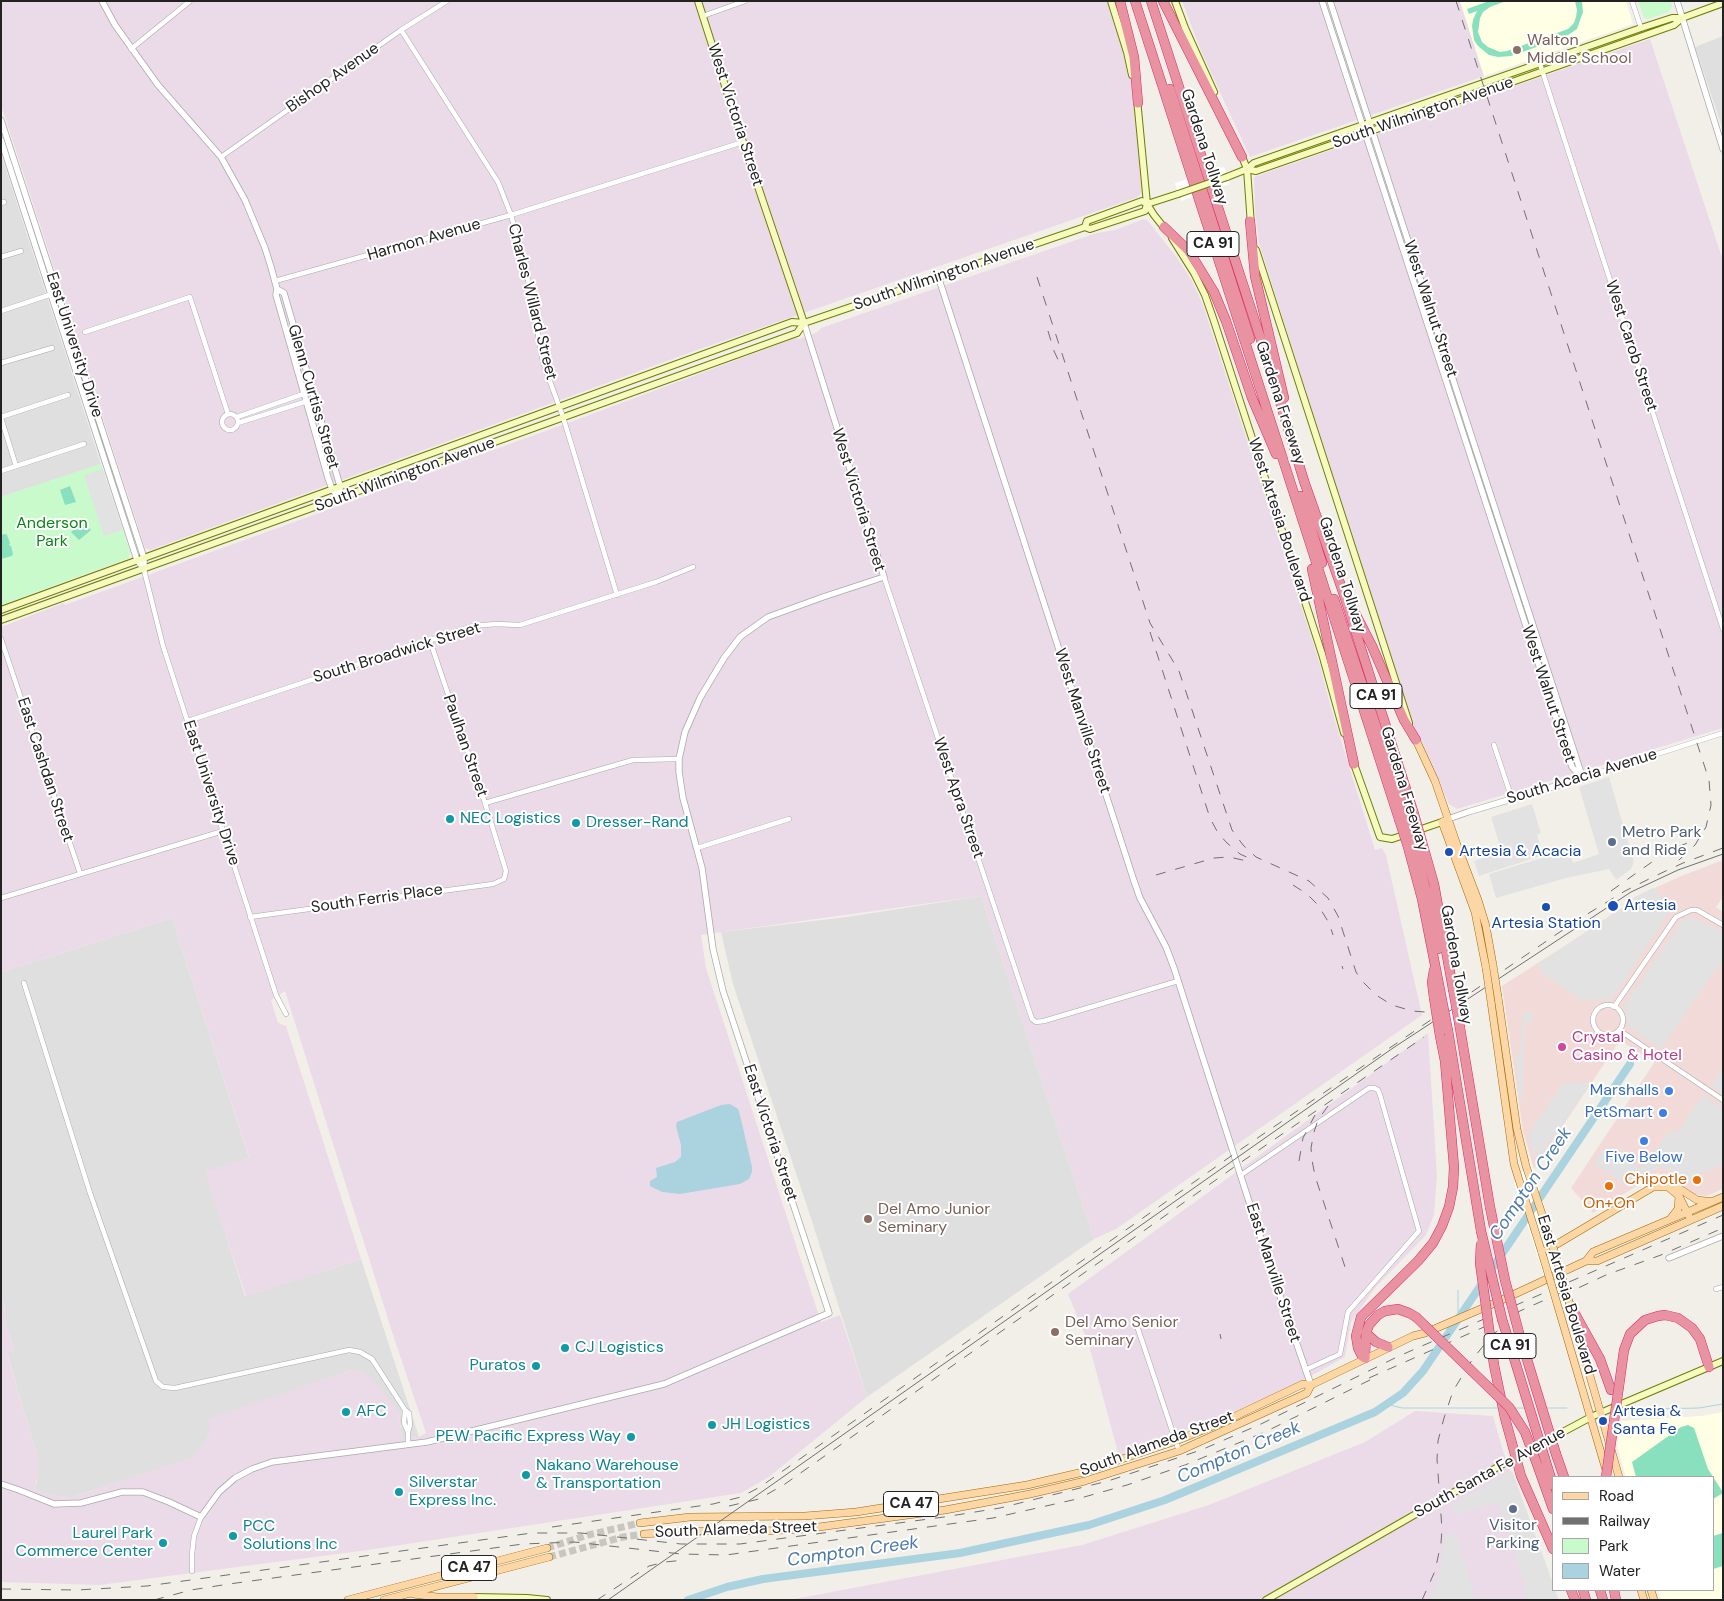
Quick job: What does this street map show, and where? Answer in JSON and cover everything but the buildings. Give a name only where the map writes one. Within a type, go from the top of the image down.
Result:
[{"type":"highway","points":[[1120,1],[1134,57],[1138,103]]},
{"type":"highway","name":"Gardena Freeway","points":[[1135,1],[1302,520],[1441,916],[1444,993],[1450,1031],[1465,1059],[1488,1210],[1552,1480]]},
{"type":"highway","name":"Gardena Tollway","points":[[1141,1],[1406,816]]},
{"type":"highway","name":"Gardena Tollway","points":[[1145,1],[1404,800],[1410,803]]},
{"type":"highway","name":"Gardena Freeway","points":[[1151,1],[1304,481],[1342,589],[1410,803],[1406,816],[1415,844],[1435,960],[1432,982],[1444,993]]},
{"type":"highway","points":[[1163,1],[1242,157]]},
{"type":"highway","points":[[1250,221],[1255,276],[1304,481]]},
{"type":"highway","points":[[1164,227],[1189,251],[1214,292],[1226,321],[1252,398],[1292,486]]},
{"type":"highway","points":[[1302,520],[1354,764]]},
{"type":"highway","points":[[1342,589],[1362,623],[1404,720],[1416,740]]},
{"type":"highway","points":[[1365,1358],[1362,1356],[1356,1342],[1356,1329],[1361,1317],[1418,1261],[1433,1243],[1449,1208],[1454,1166],[1444,1061],[1450,1031],[1444,993]]},
{"type":"highway","name":"Gardena Tollway","points":[[1450,1031],[1474,1158],[1471,1168]]},
{"type":"highway","name":"Gardena Freeway","points":[[1471,1168],[1480,1226],[1502,1320],[1548,1458],[1563,1476]]},
{"type":"highway","points":[[1480,1226],[1480,1263],[1494,1365],[1505,1418],[1515,1457],[1528,1495],[1552,1547]]},
{"type":"highway","points":[[1570,1305],[1615,1388]]},
{"type":"highway","points":[[1365,1358],[1366,1333],[1373,1319],[1385,1311],[1398,1309],[1416,1317],[1510,1407],[1525,1432],[1548,1458],[1559,1476]]},
{"type":"highway","points":[[1607,1476],[1615,1388],[1630,1334],[1645,1320],[1658,1316],[1678,1318],[1692,1328],[1700,1339],[1709,1367]]},
{"type":"highway","points":[[1366,1333],[1376,1342],[1388,1347]]},
{"type":"highway","points":[[1548,1458],[1552,1499]]},
{"type":"main road","name":"West Victoria Street","points":[[698,1],[804,323]]},
{"type":"main road","name":"West Artesia Boulevard","points":[[1110,1],[1127,52],[1138,103],[1148,204],[1194,273],[1214,322],[1322,654],[1354,764],[1380,837],[1392,839],[1445,820]]},
{"type":"main road","points":[[1175,1],[1184,28],[1247,169],[1250,221],[1258,257],[1416,740],[1435,781],[1445,820]]},
{"type":"main road","name":"South Wilmington Avenue","points":[[1,610],[792,322],[804,323],[1085,227],[1087,221],[1142,201],[1148,204],[1227,178],[1247,169],[1254,163],[1641,28],[1672,18],[1682,18],[1723,3]]},
{"type":"main road","name":"South Wilmington Avenue","points":[[1247,169],[1256,171],[1674,25],[1682,18]]},
{"type":"main road","name":"South Wilmington Avenue","points":[[1,620],[144,570],[797,332],[804,323]]},
{"type":"main road","name":"East Artesia Boulevard","points":[[1445,820],[1481,908],[1488,935],[1489,966],[1518,1178],[1591,1417],[1607,1476]]},
{"type":"main road","name":"East Artesia Boulevard","points":[[1510,1117],[1556,1246],[1570,1305],[1619,1476]]},
{"type":"main road","points":[[1542,1253],[1647,1189],[1658,1186],[1677,1187],[1697,1200],[1713,1201]]},
{"type":"main road","points":[[1668,1187],[1672,1188],[1679,1196],[1692,1220]]},
{"type":"main road","points":[[1669,1220],[1678,1209],[1679,1196]]},
{"type":"main road","name":"South Alameda Street","points":[[1586,1261],[1593,1252],[1723,1197]]},
{"type":"main road","name":"South Alameda Street","points":[[640,1523],[690,1517],[805,1516],[856,1512],[1027,1485],[1083,1472],[1176,1441],[1249,1411],[1303,1384],[1311,1385],[1388,1347],[1504,1299],[1586,1261],[1597,1261],[1723,1206]]},
{"type":"main road","name":"South Santa Fe Avenue","points":[[1266,1600],[1276,1597],[1515,1457],[1591,1417],[1723,1362]]},
{"type":"main road","name":"South Alameda Street","points":[[644,1534],[804,1529],[946,1510],[1030,1494],[1085,1481],[1179,1450],[1307,1393],[1311,1385]]},
{"type":"main road","points":[[986,1492],[988,1502]]},
{"type":"main road","name":"CA 47","points":[[348,1600],[547,1548]]},
{"type":"main road","name":"CA 47","points":[[384,1600],[549,1557]]},
{"type":"main road","points":[[391,1588],[409,1594],[437,1597],[547,1600]]},
{"type":"street","name":"Glenn Curtiss Street","points":[[102,1],[115,25],[158,85],[221,157],[245,200],[265,248],[306,402],[332,489],[339,498]]},
{"type":"street","points":[[131,49],[190,1]]},
{"type":"street","name":"Bishop Avenue","points":[[221,157],[401,30],[447,1]]},
{"type":"street","points":[[703,16],[745,1]]},
{"type":"street","name":"West Walnut Street","points":[[1322,1],[1399,211],[1582,778]]},
{"type":"street","name":"West Walnut Street","points":[[1330,1],[1366,124]]},
{"type":"street","points":[[1632,1],[1641,28]]},
{"type":"street","points":[[1676,1],[1723,149]]},
{"type":"street","name":"Charles Willard Street","points":[[401,30],[498,182],[511,215],[526,268],[543,362],[560,406],[617,595]]},
{"type":"street","name":"West Carob Street","points":[[1540,64],[1723,629]]},
{"type":"street","name":"East University Drive","points":[[1,120],[54,293]]},
{"type":"street","name":"West Walnut Street","points":[[1369,131],[1397,231],[1555,716],[1572,767],[1582,778]]},
{"type":"street","name":"East University Drive","points":[[1,140],[54,293],[141,559],[162,642],[250,917],[276,995],[286,1014]]},
{"type":"street","name":"Harmon Avenue","points":[[275,281],[511,215],[743,142]]},
{"type":"street","points":[[1384,190],[1391,188]]},
{"type":"street","points":[[1392,214],[1399,211]]},
{"type":"street","points":[[1397,231],[1404,229]]},
{"type":"street","points":[[1,257],[21,251]]},
{"type":"street","points":[[1405,254],[1412,252]]},
{"type":"street","points":[[1412,275],[1419,273]]},
{"type":"street","name":"West Manville Street","points":[[938,276],[1134,882],[1140,898],[1168,952],[1236,1161]]},
{"type":"street","name":"Glenn Curtiss Street","points":[[277,289],[284,293],[340,486],[339,498]]},
{"type":"street","points":[[1418,295],[1425,292]]},
{"type":"street","points":[[1,311],[54,293]]},
{"type":"street","points":[[86,332],[190,298],[228,414]]},
{"type":"street","name":"West Victoria Street","points":[[711,935],[697,848],[680,786],[679,759],[685,732],[700,698],[724,658],[740,637],[768,617],[884,577],[804,323]]},
{"type":"street","points":[[1,363],[52,348]]},
{"type":"street","points":[[228,414],[237,417],[312,391]]},
{"type":"street","points":[[16,466],[1,417],[68,395]]},
{"type":"street","points":[[228,414],[222,421],[226,429],[235,428],[238,423],[314,399]]},
{"type":"street","points":[[237,417],[238,423]]},
{"type":"street","points":[[1465,438],[1472,435]]},
{"type":"street","points":[[1,471],[84,444]]},
{"type":"street","points":[[1494,526],[1501,524]]},
{"type":"street","name":"South Broadwick Street","points":[[188,721],[473,626],[496,624],[520,625],[656,582],[693,567]]},
{"type":"street","name":"West Apra Street","points":[[884,577],[1032,1019],[1036,1022],[1044,1022],[1178,981]]},
{"type":"street","name":"East Cashdan Street","points":[[1,639],[80,873]]},
{"type":"street","name":"Paulhan Street","points":[[430,641],[485,803],[506,871],[504,879]]},
{"type":"street","points":[[1534,651],[1541,649]]},
{"type":"street","points":[[1555,716],[1562,714]]},
{"type":"street","name":"South Acacia Avenue","points":[[1445,820],[1723,733]]},
{"type":"street","points":[[1494,745],[1512,799]]},
{"type":"street","points":[[485,803],[633,760],[679,759]]},
{"type":"street","points":[[697,848],[789,819]]},
{"type":"street","points":[[1,898],[223,831]]},
{"type":"street","name":"South Ferris Place","points":[[250,917],[493,884],[504,879]]},
{"type":"street","points":[[1614,1007],[1676,917],[1691,910],[1697,910],[1723,925]]},
{"type":"street","name":"East Victoria Street","points":[[408,1444],[432,1440],[664,1384],[829,1313],[723,991],[714,958],[711,935]]},
{"type":"street","points":[[24,983],[90,1193],[156,1382],[163,1386],[175,1388],[349,1350],[360,1352],[372,1360],[404,1410],[404,1423],[408,1432],[408,1444],[272,1462],[252,1469],[235,1478],[219,1492],[201,1518],[194,1536],[192,1571]]},
{"type":"street","points":[[1605,1006],[1614,1007],[1620,1012],[1622,1025],[1612,1035],[1603,1034],[1596,1029],[1594,1016],[1599,1009],[1605,1006]]},
{"type":"street","points":[[1619,1030],[1723,1100]]},
{"type":"street","points":[[1241,1176],[1364,1091],[1369,1088],[1378,1090],[1419,1231],[1348,1312],[1340,1354],[1305,1370]]},
{"type":"street","name":"East Manville Street","points":[[1236,1161],[1311,1385]]},
{"type":"street","points":[[1669,1258],[1723,1236]]},
{"type":"street","points":[[1716,1289],[1723,1287]]},
{"type":"street","points":[[1134,1317],[1179,1450]]},
{"type":"street","points":[[1,1484],[54,1504],[80,1503],[122,1492],[143,1492],[169,1502],[201,1518]]},
{"type":"shaded area","points":[[1,1],[1107,1],[1131,76],[1142,192],[1138,197],[697,350],[150,550],[145,548],[1,105]]},
{"type":"shaded area","points":[[1182,1],[1460,1],[1484,76],[1250,157],[1201,51]]},
{"type":"shaded area","name":"Walton Middle School","points":[[1460,1],[1626,1],[1633,24],[1484,76]]},
{"type":"shaded area","points":[[1723,36],[1723,130],[1695,47]]},
{"type":"shaded area","points":[[1650,39],[1723,261],[1723,728],[1457,809],[1449,804],[1416,732],[1345,515],[1259,243],[1255,211],[1254,177]]},
{"type":"shaded area","points":[[1,154],[101,464],[1,497]]},
{"type":"shaded area","points":[[1144,219],[1148,221],[1178,259],[1192,281],[1203,305],[1318,658],[1331,708],[1375,850],[1382,848],[1386,855],[1422,1015],[1116,1229],[1094,1239],[981,896],[701,935],[706,968],[821,1322],[840,1315],[867,1397],[769,1477],[741,1493],[368,1550],[100,1585],[1,1582],[1,1296],[5,1306],[4,1317],[14,1349],[7,1354],[37,1456],[39,1471],[34,1489],[44,1493],[69,1498],[193,1458],[207,1439],[210,1431],[208,1419],[352,1370],[363,1372],[371,1377],[399,1413],[402,1439],[419,1437],[426,1433],[393,1335],[285,991],[271,1000],[278,1023],[286,1026],[361,1259],[246,1296],[205,1172],[249,1157],[172,918],[1,972],[1,627],[576,420],[795,338],[800,339],[818,332],[821,328],[1079,239],[1115,230]]},
{"type":"shaded area","points":[[103,469],[123,530],[104,536],[84,475]]},
{"type":"shaded area","name":"Metro Park and Ride","points":[[1609,777],[1634,862],[1631,869],[1616,880],[1609,869],[1566,878],[1496,898],[1489,874],[1569,850],[1573,863],[1599,854],[1579,787]]},
{"type":"shaded area","points":[[1532,804],[1541,833],[1537,835],[1543,855],[1479,876],[1474,861],[1502,852],[1491,817]]},
{"type":"shaded area","points":[[1723,860],[1723,897],[1716,907],[1723,912],[1723,1189],[1706,1196],[1692,1194],[1658,1173],[1593,1213],[1571,1188],[1654,1063],[1620,1040],[1534,1169],[1523,1131],[1502,986],[1655,888]]},
{"type":"shaded area","points":[[1653,888],[1661,897],[1675,907],[1668,914],[1612,999],[1593,1002],[1586,999],[1584,1002],[1544,975],[1537,965],[1618,910],[1626,907],[1625,905],[1634,901],[1633,898]]},
{"type":"shaded area","points":[[981,896],[1094,1239],[867,1397],[812,1221],[733,984],[721,932],[847,917]]},
{"type":"shaded area","points":[[1687,917],[1694,918],[1723,932],[1723,960],[1661,1049],[1629,1027],[1624,1006],[1682,921]]},
{"type":"shaded area","points":[[172,918],[249,1158],[206,1172],[245,1296],[361,1259],[419,1437],[402,1439],[399,1413],[352,1370],[267,1400],[210,1431],[194,1458],[69,1498],[44,1493],[34,1489],[37,1481],[37,1456],[7,1353],[14,1349],[4,1317],[5,1306],[1,1296],[1,972]]},
{"type":"shaded area","points":[[1523,1012],[1533,1012],[1532,1023],[1525,1023],[1523,1098],[1519,1099],[1516,1056],[1520,1055]]},
{"type":"shaded area","points":[[1428,1033],[1437,1176],[1434,1215],[1426,1235],[1375,1288],[1351,1322],[1345,1357],[1302,1381],[1236,1411],[1119,1456],[1089,1345],[1068,1294]]},
{"type":"shaded area","points":[[1723,1067],[1723,1094],[1711,1086]]},
{"type":"shaded area","points":[[1591,1082],[1540,1157],[1535,1157],[1529,1139],[1531,1129],[1563,1083]]},
{"type":"shaded area","points":[[1703,1094],[1723,1110],[1723,1169],[1721,1165],[1690,1178],[1660,1167],[1627,1185],[1594,1164],[1603,1149],[1617,1158],[1620,1155],[1641,1169],[1671,1130],[1677,1133]]},
{"type":"shaded area","points":[[1415,1411],[1493,1416],[1503,1451],[1552,1584],[1552,1591],[1555,1591],[1558,1600],[789,1600],[1082,1545],[1209,1505],[1365,1442]]},
{"type":"shaded area","points":[[1723,1412],[1723,1600],[1661,1600],[1659,1591],[1714,1591],[1714,1476],[1626,1476],[1617,1446],[1622,1421],[1702,1416]]},
{"type":"shaded area","name":"Visitor Parking","points":[[1512,1471],[1552,1580],[1552,1591],[1555,1591],[1559,1600],[1528,1600],[1515,1553],[1497,1502],[1456,1514],[1452,1505]]},
{"type":"shaded area","points":[[1456,1534],[1475,1600],[1429,1600],[1439,1576],[1446,1535]]},
{"type":"green space","points":[[1489,1],[1506,1],[1483,12],[1478,32],[1482,42],[1500,52],[1568,29],[1574,23],[1576,17],[1575,1],[1582,1],[1583,12],[1577,29],[1565,37],[1511,56],[1498,57],[1489,55],[1474,40],[1472,26],[1477,11],[1469,14],[1467,9]]},
{"type":"green space","points":[[1638,1],[1671,1],[1672,6],[1669,12],[1648,19],[1644,18]]},
{"type":"green space","name":"Anderson Park","points":[[101,464],[130,552],[129,558],[1,605],[1,497]]},
{"type":"green space","points":[[70,486],[76,502],[65,505],[60,490]]},
{"type":"green space","points":[[83,522],[91,530],[79,540],[71,532]]},
{"type":"green space","points":[[5,534],[13,554],[1,559],[1,535]]},
{"type":"green space","points":[[1688,1425],[1694,1428],[1708,1469],[1712,1476],[1636,1476],[1632,1462],[1681,1427]]},
{"type":"green space","points":[[1714,1478],[1722,1491],[1723,1493],[1714,1498]]},
{"type":"green space","points":[[1723,1533],[1723,1566],[1714,1569],[1714,1536]]},
{"type":"water","points":[[730,1104],[738,1109],[740,1115],[752,1167],[749,1179],[740,1184],[680,1194],[662,1192],[650,1186],[650,1181],[657,1177],[656,1168],[675,1162],[681,1157],[677,1122],[721,1105]]},
{"type":"pier","points":[[1224,167],[1230,184],[1181,201],[1175,183]]},
{"type":"pier","points":[[1461,985],[1467,1018],[1438,1037],[1431,1000]]},
{"type":"pier","points":[[1530,1160],[1552,1231],[1561,1252],[1574,1303],[1555,1311],[1514,1183]]},
{"type":"waterway","name":"Compton Creek","points":[[688,1600],[727,1587],[763,1579],[960,1553],[1089,1525],[1165,1500],[1375,1412],[1403,1393],[1423,1371],[1630,1064]]},
{"type":"waterway","points":[[1458,1290],[1458,1317]]},
{"type":"waterway","points":[[1386,1404],[1402,1408],[1499,1408]]},
{"type":"waterway","points":[[1650,1409],[1699,1408],[1723,1404]]},
{"type":"waterway","points":[[1515,1408],[1526,1408]]},
{"type":"waterway","points":[[1545,1408],[1567,1408]]},
{"type":"tunnel","points":[[547,1548],[588,1535],[640,1523]]},
{"type":"tunnel","points":[[549,1557],[623,1537],[644,1534]]},
{"type":"tram line","points":[[608,1600],[1393,1048],[1631,892],[1678,870],[1723,854]]},
{"type":"railway","points":[[1456,1],[1709,780],[1711,805],[1706,827],[1695,845],[1678,861]]},
{"type":"railway","points":[[1037,277],[1150,623],[1179,671],[1232,830],[1243,845],[1256,857],[1309,881],[1328,898],[1338,916],[1356,972],[1376,995],[1392,1005],[1412,1011],[1425,1012],[1443,1008]]},
{"type":"railway","points":[[1048,331],[1060,364]]},
{"type":"railway","points":[[1150,632],[1210,818],[1218,833],[1227,843],[1240,854],[1253,860]]},
{"type":"railway","points":[[1611,891],[1666,852],[1692,841]]},
{"type":"railway","points":[[552,1527],[713,1504],[741,1497],[760,1487],[1234,1154],[1576,921],[1625,891],[1655,876],[1723,848]]},
{"type":"railway","points":[[1156,875],[1214,858],[1229,857],[1247,861]]},
{"type":"railway","points":[[1293,885],[1307,894],[1318,905],[1329,923],[1333,935]]},
{"type":"railway","points":[[729,1506],[759,1499],[785,1484],[1237,1165],[1424,1037]]},
{"type":"railway","points":[[1328,1106],[1318,1120],[1314,1132],[1311,1148],[1312,1160],[1315,1176],[1348,1276]]},
{"type":"railway","points":[[1299,1161],[1303,1138],[1315,1115]]},
{"type":"railway","points":[[1,1589],[77,1590],[147,1586],[532,1533],[581,1533],[681,1544],[740,1544],[1000,1508],[1108,1481],[1201,1450],[1261,1424],[1399,1356],[1723,1215]]},
{"type":"railway","points":[[1561,1296],[1606,1275],[1661,1255],[1723,1228]]},
{"type":"railway","points":[[1369,1378],[1565,1291]]},
{"type":"railway","points":[[1422,1600],[1435,1571],[1441,1543],[1442,1529],[1437,1459],[1438,1441],[1444,1418],[1453,1391],[1472,1360],[1492,1335],[1508,1323]]},
{"type":"railway","points":[[1220,1334],[1221,1339]]},
{"type":"railway","points":[[154,1600],[191,1590],[229,1584],[523,1544],[574,1542],[681,1554],[726,1555],[993,1518],[1077,1499],[1127,1485],[1185,1465],[1265,1432],[1376,1377]]},
{"type":"railway","points":[[597,1600],[649,1566],[685,1560]]},
{"type":"place","name":"Walton Middle School","points":[[1517,50]]},
{"type":"place","name":"NEC Logistics","points":[[450,819]]},
{"type":"place","name":"Dresser-Rand","points":[[576,823]]},
{"type":"place","name":"Metro Park and Ride","points":[[1612,842]]},
{"type":"place","name":"Artesia & Acacia","points":[[1449,852]]},
{"type":"place","name":"Artesia","points":[[1613,906]]},
{"type":"place","name":"Artesia Station","points":[[1546,907]]},
{"type":"place","name":"Crystal Casino & Hotel","points":[[1562,1047]]},
{"type":"place","name":"Marshalls","points":[[1669,1091]]},
{"type":"place","name":"PetSmart","points":[[1663,1113]]},
{"type":"place","name":"Five Below","points":[[1644,1141]]},
{"type":"place","name":"Chipotle","points":[[1697,1180]]},
{"type":"place","name":"On+On","points":[[1609,1186]]},
{"type":"place","name":"Del Amo Junior Seminary","points":[[868,1219]]},
{"type":"place","name":"Del Amo Senior Seminary","points":[[1055,1332]]},
{"type":"place","name":"CJ Logistics","points":[[565,1348]]},
{"type":"place","name":"Puratos","points":[[536,1366]]},
{"type":"place","name":"AFC","points":[[346,1412]]},
{"type":"place","name":"Artesia & Santa Fe","points":[[1603,1421]]},
{"type":"place","name":"JH Logistics","points":[[712,1425]]},
{"type":"place","name":"PEW Pacific Express Way","points":[[631,1437]]},
{"type":"place","name":"Nakano Warehouse & Transportation","points":[[526,1475]]},
{"type":"place","name":"Silverstar Express Inc.","points":[[399,1492]]},
{"type":"place","name":"Visitor Parking","points":[[1513,1509]]},
{"type":"place","name":"PCC Solutions Inc","points":[[233,1536]]},
{"type":"place","name":"Laurel Park Commerce Center","points":[[163,1543]]}]
